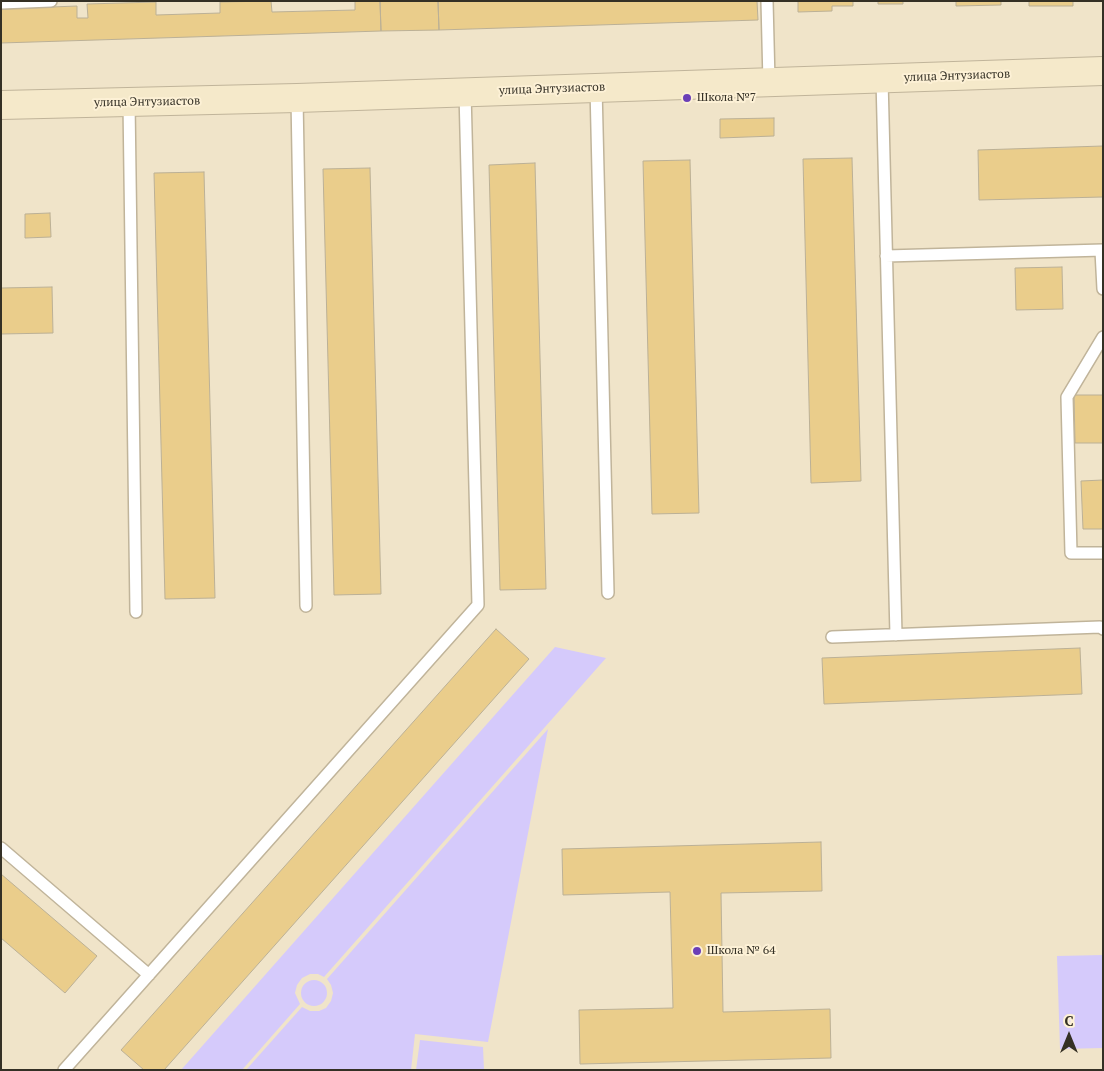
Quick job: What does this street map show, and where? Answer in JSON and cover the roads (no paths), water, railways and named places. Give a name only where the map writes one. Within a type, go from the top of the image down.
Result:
[{"type":"main road","name":"улица Энтузиастов","points":[[1,105],[297,98],[1103,71]]},
{"type":"lane","points":[[1,3],[51,1]]},
{"type":"lane","points":[[767,1],[770,82]]},
{"type":"lane","points":[[882,79],[896,634]]},
{"type":"lane","points":[[596,87],[608,593]]},
{"type":"lane","points":[[64,1070],[478,605],[465,92]]},
{"type":"lane","points":[[297,98],[306,606]]},
{"type":"lane","points":[[129,102],[136,612]]},
{"type":"lane","points":[[886,256],[1102,250],[1103,289]]},
{"type":"lane","points":[[1103,337],[1067,397],[1071,553],[1103,553]]},
{"type":"lane","points":[[832,637],[1100,627],[1103,629]]},
{"type":"lane","points":[[1,848],[149,975]]},
{"type":"place","name":"Школа №7","points":[[687,98]]},
{"type":"place","name":"Школа № 64","points":[[697,951]]}]
